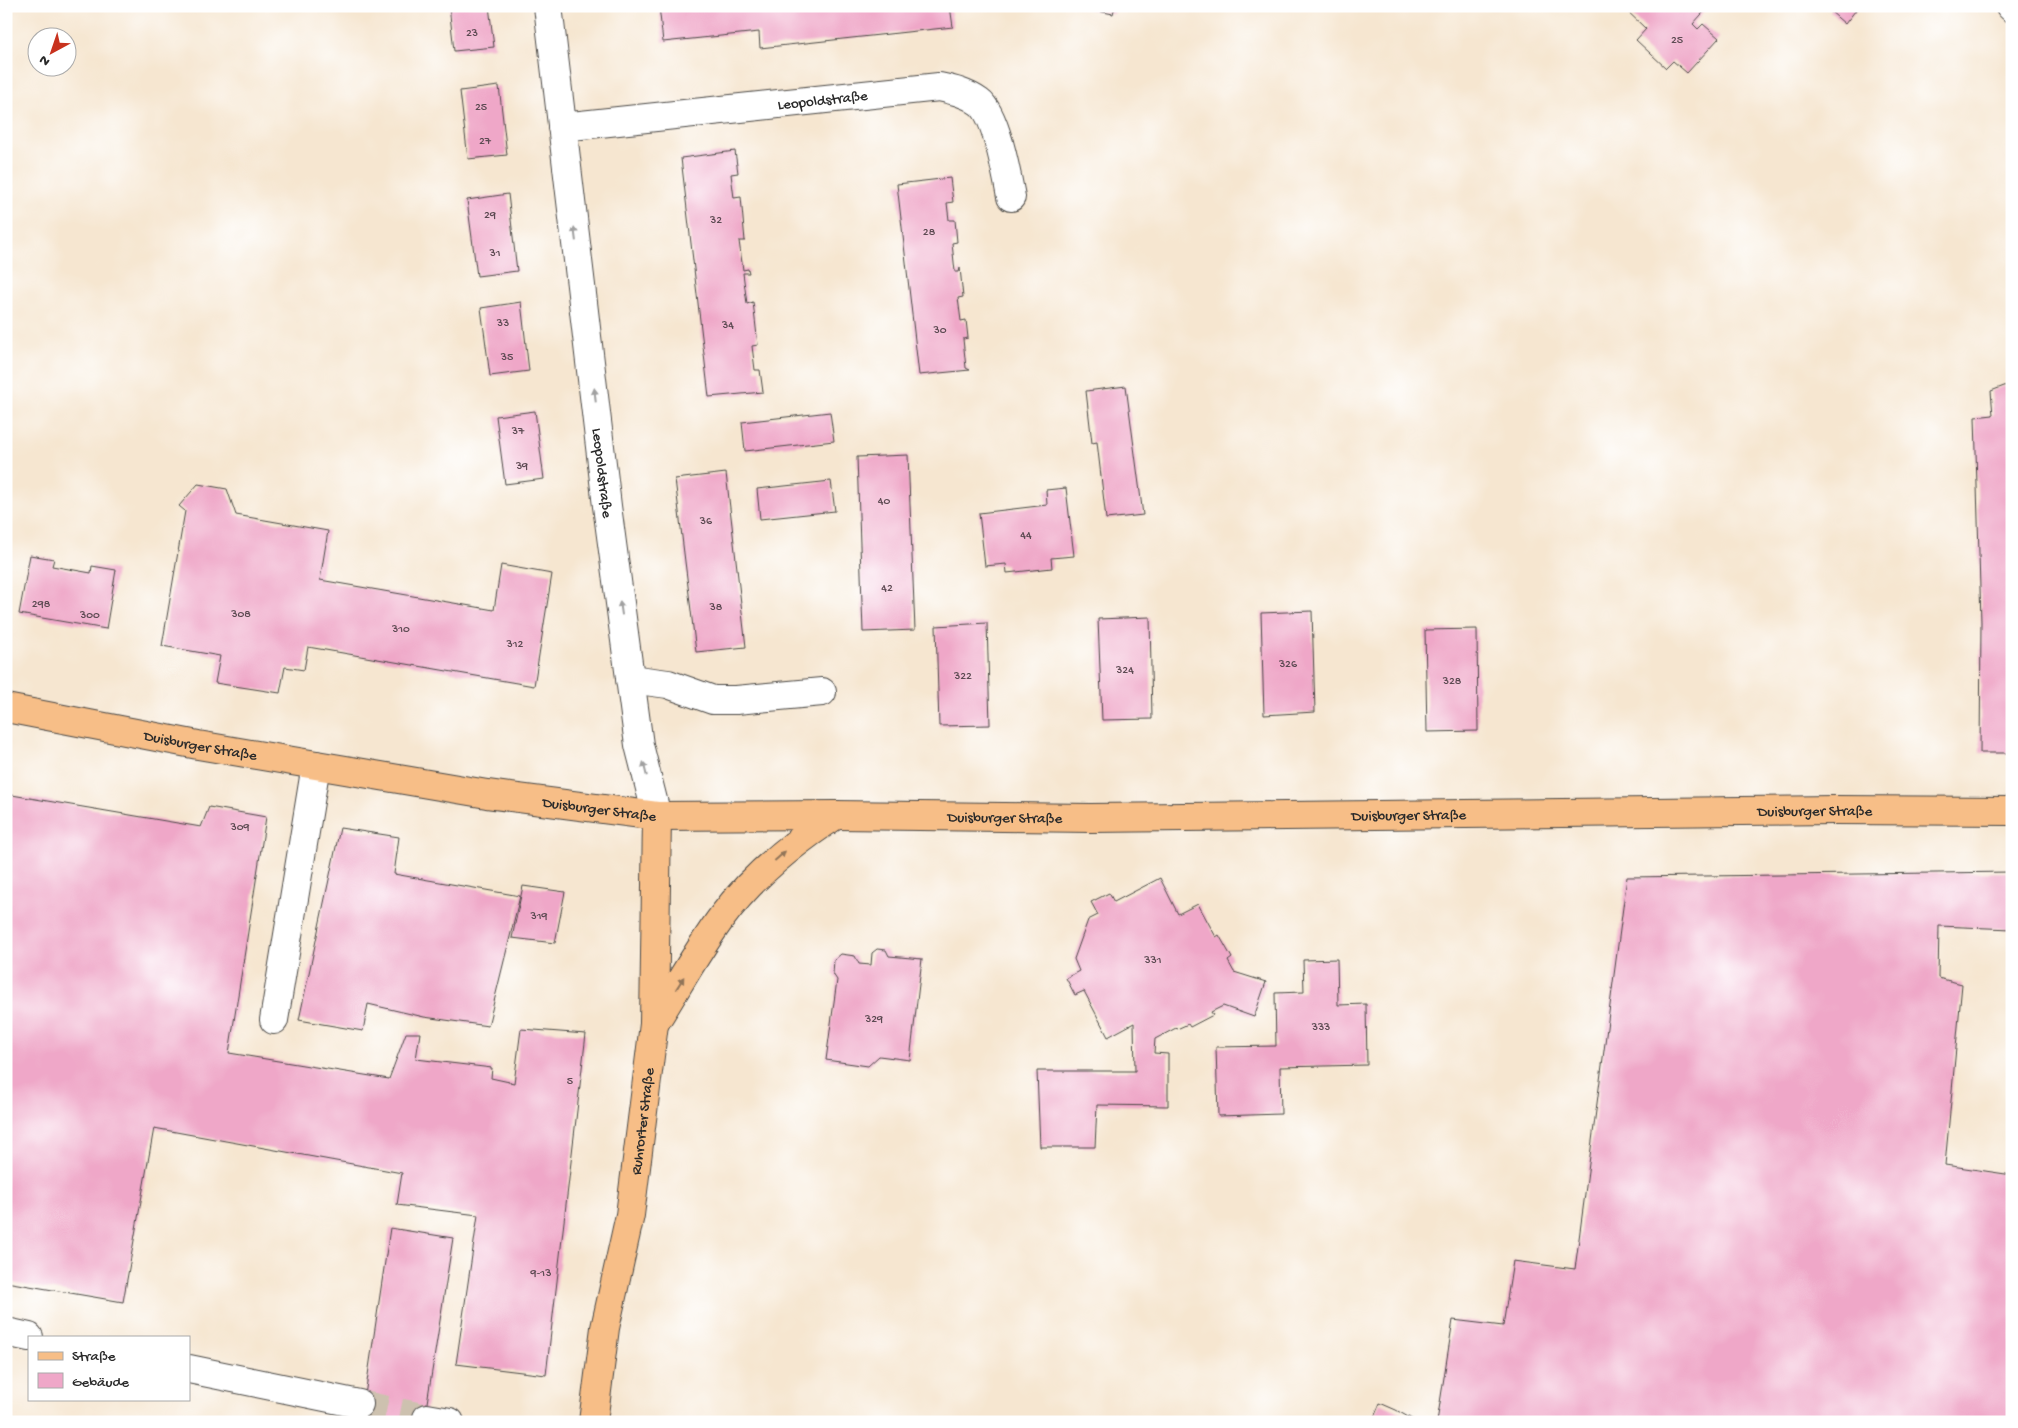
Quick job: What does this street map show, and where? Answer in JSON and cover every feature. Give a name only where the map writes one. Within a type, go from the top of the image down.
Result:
[{"type":"main road","name":"Duisburger Straße","points":[[6,708],[198,745],[487,794],[657,816],[836,815],[1091,818],[1834,810],[2012,811]]},
{"type":"main road","points":[[654,1024],[722,917],[758,875],[799,838],[836,815]]},
{"type":"main road","name":"Ruhrorter Straße","points":[[593,1422],[605,1328],[630,1215],[654,1024],[657,816]]},
{"type":"street","name":"Leopoldstraße","points":[[548,6],[607,506],[630,679],[639,745],[657,816]]},
{"type":"street","name":"Leopoldstraße","points":[[562,127],[939,87],[962,92],[981,103],[1001,148],[1011,197]]},
{"type":"street","points":[[630,679],[668,684],[713,700],[736,700],[822,692]]},
{"type":"street","points":[[274,1020],[316,765]]},
{"type":"street","points":[[6,1332],[28,1337]]},
{"type":"street","points":[[190,1369],[359,1404]]},
{"type":"building","points":[[449,6],[489,6],[494,47],[454,51]]},
{"type":"building","points":[[659,6],[950,6],[953,27],[760,48],[759,32],[663,42]]},
{"type":"building","points":[[1073,6],[1115,6],[1113,14]]},
{"type":"building","points":[[1622,6],[1709,6],[1693,24],[1698,29],[1703,24],[1719,38],[1687,73],[1673,61],[1666,68],[1636,40],[1646,29]]},
{"type":"building","points":[[1834,6],[1859,6],[1845,24],[1830,11]]},
{"type":"building","points":[[499,86],[507,155],[468,159],[460,91]]},
{"type":"building","points":[[735,151],[738,173],[731,174],[734,198],[741,197],[745,241],[739,241],[743,270],[748,269],[749,273],[743,273],[747,304],[753,302],[758,345],[752,346],[755,370],[760,370],[763,392],[709,397],[681,158]]},
{"type":"building","points":[[950,178],[953,202],[947,203],[949,220],[955,220],[957,242],[952,243],[955,272],[959,272],[960,268],[963,297],[958,298],[961,321],[966,320],[968,338],[963,339],[966,368],[970,370],[919,375],[897,184]]},
{"type":"building","points":[[508,194],[517,271],[477,276],[467,200]]},
{"type":"building","points":[[521,302],[529,371],[490,376],[481,308]]},
{"type":"building","points":[[2012,383],[2012,621],[2010,621],[2012,753],[1980,753],[1981,622],[1975,417],[1993,415],[1991,391]]},
{"type":"building","points":[[1126,386],[1143,515],[1106,519],[1097,442],[1092,443],[1086,391]]},
{"type":"building","points":[[535,411],[544,479],[505,484],[496,416]]},
{"type":"building","points":[[830,412],[834,441],[745,451],[742,422]]},
{"type":"building","points":[[908,455],[915,630],[863,632],[857,457]]},
{"type":"building","points":[[726,473],[746,647],[696,652],[675,479]]},
{"type":"building","points":[[831,481],[835,511],[760,519],[757,489]]},
{"type":"building","points":[[198,484],[227,489],[236,515],[328,531],[320,580],[494,610],[501,565],[552,574],[534,686],[308,647],[304,670],[285,667],[280,693],[215,683],[220,656],[162,646],[185,511],[179,506]]},
{"type":"building","points":[[1066,488],[1074,556],[1051,558],[1052,568],[1007,573],[1006,564],[985,566],[979,513],[1047,505],[1046,490]]},
{"type":"building","points":[[30,555],[54,559],[52,566],[91,573],[92,566],[116,570],[106,629],[19,614]]},
{"type":"building","points":[[1312,611],[1315,712],[1264,715],[1261,613]]},
{"type":"building","points":[[1150,617],[1152,719],[1102,720],[1098,619]]},
{"type":"building","points":[[987,623],[990,725],[939,726],[936,626]]},
{"type":"building","points":[[1477,629],[1478,731],[1427,732],[1425,630]]},
{"type":"building","points":[[6,794],[201,827],[209,807],[266,817],[229,1053],[389,1079],[406,1033],[420,1033],[416,1059],[492,1068],[491,1078],[514,1083],[521,1029],[586,1034],[546,1375],[456,1364],[478,1215],[397,1205],[402,1173],[154,1128],[123,1302],[6,1282]]},
{"type":"building","points":[[340,828],[399,837],[394,874],[520,896],[488,1026],[424,1017],[368,1004],[363,1031],[299,1020]]},
{"type":"building","points":[[2012,872],[2012,929],[1939,926],[1938,978],[1962,984],[1945,1165],[2012,1175],[2012,1422],[1437,1422],[1453,1320],[1503,1326],[1513,1261],[1575,1269],[1627,877]]},
{"type":"building","points":[[1160,878],[1178,914],[1198,904],[1216,937],[1219,935],[1232,958],[1228,961],[1234,972],[1266,982],[1254,1017],[1223,1006],[1211,1012],[1213,1015],[1190,1027],[1188,1024],[1176,1028],[1155,1039],[1154,1053],[1168,1054],[1168,1106],[1097,1105],[1095,1147],[1040,1147],[1037,1071],[1135,1071],[1134,1023],[1108,1037],[1084,991],[1075,995],[1066,978],[1079,971],[1074,959],[1088,920],[1098,915],[1091,902],[1109,893],[1114,902]]},
{"type":"building","points":[[523,886],[565,892],[555,943],[512,938]]},
{"type":"building","points":[[877,949],[886,950],[889,956],[922,959],[910,1060],[879,1056],[868,1066],[826,1060],[837,980],[833,974],[834,960],[841,954],[855,956],[859,964],[871,965],[872,953]]},
{"type":"building","points":[[1337,959],[1338,1005],[1366,1004],[1367,1065],[1280,1067],[1281,1114],[1218,1116],[1216,1047],[1276,1046],[1275,993],[1304,992],[1303,960]]},
{"type":"building","points":[[390,1228],[453,1238],[424,1422],[361,1422]]},
{"type":"building","points":[[1380,1403],[1396,1410],[1417,1422],[1372,1422]]},
{"type":"tunnel","points":[[359,1404],[427,1418]]}]
